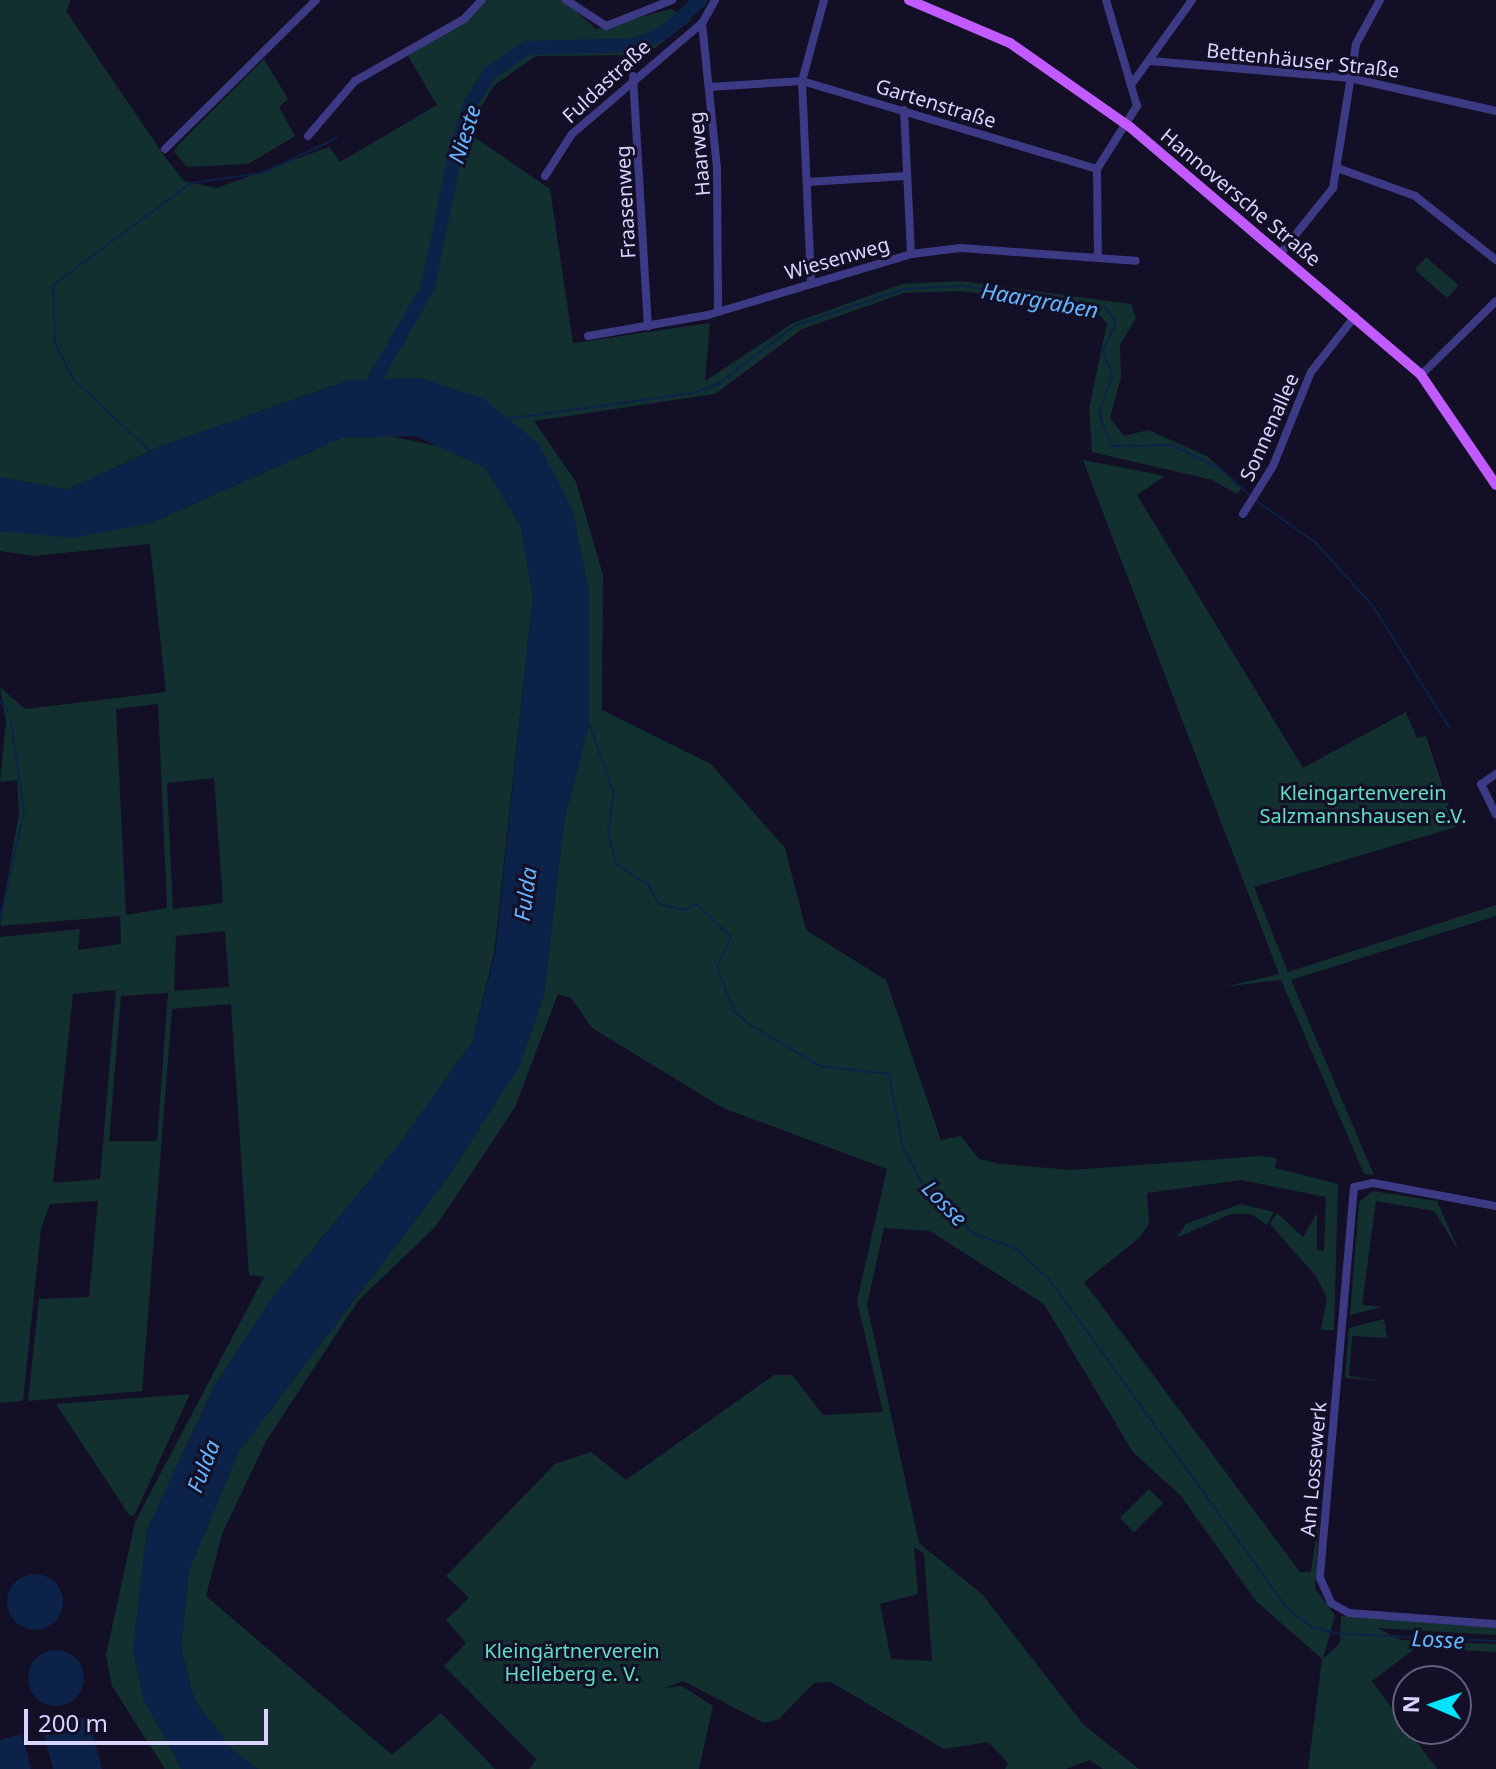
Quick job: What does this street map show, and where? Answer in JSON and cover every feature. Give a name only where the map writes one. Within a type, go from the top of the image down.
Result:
[{"type":"main road","name":"Hannoversche Straße","points":[[909,0],[1010,43],[1130,127],[1421,375],[1496,485]]},
{"type":"street","points":[[165,149],[316,0]]},
{"type":"street","points":[[308,136],[355,81],[464,19],[482,0]]},
{"type":"street","points":[[566,0],[606,26],[672,0]]},
{"type":"street","points":[[702,23],[715,0]]},
{"type":"street","points":[[811,280],[802,81],[824,0]]},
{"type":"street","points":[[1098,258],[1097,169],[1130,127],[1137,106],[1106,0]]},
{"type":"street","points":[[1131,85],[1192,0]]},
{"type":"street","points":[[1280,254],[1340,169],[1356,44],[1380,0]]},
{"type":"street","name":"Fuldastraße","points":[[545,176],[572,134],[633,76],[702,23]]},
{"type":"street","name":"Haarweg","points":[[702,23],[709,87],[718,310]]},
{"type":"street","name":"Bettenhäuser Straße","points":[[1151,61],[1350,78],[1496,111]]},
{"type":"street","name":"Fraasenweg","points":[[633,76],[648,327]]},
{"type":"street","name":"Gartenstraße","points":[[709,87],[802,81],[1097,169]]},
{"type":"street","points":[[904,110],[911,254]]},
{"type":"street","points":[[1340,169],[1415,196],[1496,260]]},
{"type":"street","points":[[807,182],[906,176]]},
{"type":"street","name":"Wiesenweg","points":[[588,336],[648,327],[718,310],[811,280],[911,254],[961,248],[1136,261]]},
{"type":"street","points":[[1421,375],[1496,301]]},
{"type":"street","name":"Sonnenallee","points":[[1246,510],[1311,372],[1355,316]]},
{"type":"street","points":[[1496,774],[1481,784],[1496,815]]},
{"type":"street","name":"Am Lossewerk","points":[[1496,1206],[1373,1183],[1354,1187],[1324,1593],[1340,1610],[1361,1616],[1496,1624]]},
{"type":"green space","name":"Kleingärtnerverein Helleberg e. V.","points":[[0,0],[71,0],[66,11],[165,157],[184,181],[217,188],[329,147],[340,162],[437,105],[408,56],[487,0],[564,0],[596,29],[671,9],[691,20],[646,55],[536,56],[493,86],[467,132],[550,189],[573,343],[710,323],[705,381],[793,323],[902,284],[960,281],[1131,304],[1136,318],[1120,345],[1121,377],[1110,418],[1124,436],[1148,430],[1207,456],[1242,487],[1237,494],[1212,480],[1092,452],[1089,409],[1107,323],[1091,307],[960,291],[904,293],[802,329],[715,394],[534,421],[576,482],[603,575],[602,710],[711,764],[785,848],[806,930],[886,980],[941,1140],[961,1136],[979,1159],[1071,1170],[1261,1156],[1277,1158],[1275,1168],[1338,1184],[1334,1330],[1321,1330],[1327,1298],[1316,1276],[1270,1224],[1277,1213],[1303,1237],[1317,1213],[1317,1250],[1324,1251],[1326,1197],[1241,1180],[1147,1193],[1149,1224],[1139,1238],[1084,1282],[1300,1572],[1311,1572],[1320,1508],[1315,1589],[1335,1615],[1323,1659],[1340,1643],[1341,1616],[1496,1628],[1496,1635],[1377,1628],[1401,1640],[1496,1644],[1496,1652],[1416,1648],[1372,1681],[1392,1708],[1392,1745],[1419,1745],[1437,1769],[1308,1769],[1322,1659],[1256,1601],[1181,1496],[1133,1452],[1044,1304],[930,1231],[884,1228],[867,1305],[919,1543],[982,1594],[1083,1724],[1139,1769],[1103,1769],[1090,1760],[1066,1769],[1005,1769],[1008,1763],[988,1742],[944,1749],[831,1682],[814,1683],[779,1719],[764,1723],[683,1681],[664,1688],[682,1686],[713,1706],[699,1769],[529,1769],[536,1759],[444,1666],[466,1643],[446,1620],[469,1598],[446,1576],[555,1464],[591,1452],[626,1480],[774,1375],[792,1375],[823,1415],[883,1412],[857,1301],[887,1169],[723,1108],[592,1028],[571,998],[558,994],[515,1107],[435,1227],[358,1301],[266,1441],[222,1534],[206,1596],[392,1755],[441,1713],[495,1769],[258,1769],[231,1749],[194,1699],[181,1647],[189,1570],[239,1451],[445,1181],[519,1067],[544,994],[564,821],[589,724],[589,593],[572,509],[350,380],[161,446],[67,490],[0,477]],"holes":[[[914,1547],[924,1554],[932,1661],[891,1659],[880,1604],[918,1594]]]},
{"type":"green space","points":[[264,59],[288,99],[279,107],[295,136],[248,164],[187,167],[174,152],[178,145]]},
{"type":"green space","points":[[1426,257],[1458,285],[1447,298],[1415,270]]},
{"type":"green space","points":[[374,433],[457,450],[485,468],[520,524],[533,595],[494,954],[472,1042],[401,1142],[269,1302],[214,1387],[147,1530],[133,1650],[144,1700],[182,1769],[165,1769],[112,1686],[106,1655],[135,1522],[264,1277],[249,1275],[231,1004],[172,1009],[142,1391],[28,1401],[39,1299],[89,1297],[98,1201],[50,1204],[41,1229],[23,1401],[0,1403],[0,937],[80,929],[78,950],[121,944],[120,916],[0,926],[19,813],[17,780],[0,782],[6,722],[0,687],[25,709],[166,692],[150,544],[34,556],[0,551],[0,531],[151,523],[341,438]],"holes":[[[158,704],[167,908],[126,915],[116,709]],[[214,778],[223,903],[173,909],[167,783]],[[225,931],[229,987],[174,991],[176,936]],[[116,990],[100,1179],[53,1183],[73,994]],[[168,993],[157,1141],[109,1141],[121,996]]]},
{"type":"green space","name":"Kleingartenverein Salzmannshausen e.V.","points":[[1083,460],[1165,476],[1137,495],[1303,768],[1406,712],[1417,738],[1426,736],[1456,827],[1254,887],[1288,972],[1496,905],[1496,916],[1291,980],[1374,1175],[1364,1174],[1281,980],[1223,987],[1279,974]]},
{"type":"green space","points":[[1373,1191],[1437,1201],[1459,1251],[1434,1211],[1376,1201],[1362,1305],[1382,1307],[1350,1315],[1359,1202]]},
{"type":"green space","points":[[1240,1204],[1274,1212],[1267,1225],[1251,1214],[1231,1214],[1176,1238],[1186,1224]]},
{"type":"green space","points":[[1384,1319],[1387,1338],[1352,1336],[1349,1376],[1382,1381],[1345,1378],[1349,1328]]},
{"type":"green space","points":[[190,1394],[134,1516],[129,1515],[56,1404]]},
{"type":"green space","points":[[1149,1489],[1163,1503],[1134,1532],[1120,1518]]},
{"type":"water","name":"Fulda","points":[[421,378],[484,399],[539,444],[572,509],[589,593],[589,724],[564,821],[544,994],[519,1067],[445,1181],[239,1451],[189,1570],[181,1647],[194,1699],[231,1749],[258,1769],[182,1769],[144,1700],[133,1650],[147,1530],[214,1387],[269,1302],[401,1142],[472,1042],[495,954],[533,595],[520,524],[485,468],[415,436],[341,438],[151,523],[73,538],[0,531],[0,477],[67,490],[161,446],[350,380]]},
{"type":"water","points":[[35,1574],[55,1582],[63,1602],[55,1622],[35,1630],[15,1622],[7,1602],[15,1582]]},
{"type":"water","points":[[56,1650],[76,1658],[84,1678],[76,1698],[56,1706],[36,1698],[28,1678],[36,1658]]},
{"type":"water","points":[[88,1716],[102,1769],[53,1769],[42,1728]]},
{"type":"water","points":[[22,1734],[31,1769],[0,1769],[0,1740]]},
{"type":"waterway","name":"Nieste","points":[[689,0],[691,8]]},
{"type":"waterway","name":"Nieste","points":[[366,394],[428,287],[455,154],[470,105],[491,72],[527,48],[635,45],[665,32],[701,0]]},
{"type":"waterway","points":[[150,451],[73,379],[55,343],[53,285],[191,183],[263,173],[337,138]]},
{"type":"waterway","name":"Haargraben","points":[[506,419],[693,393],[718,384],[794,326],[904,289],[962,286],[1105,307],[1116,322],[1103,350],[1112,375],[1099,413],[1111,446],[1172,445],[1221,469],[1250,496]]},
{"type":"waterway","name":"Haargraben","points":[[1255,500],[1316,543],[1373,606],[1449,727]]},
{"type":"waterway","points":[[0,701],[7,711]]},
{"type":"waterway","points":[[0,920],[24,811],[11,722]]},
{"type":"waterway","name":"Losse","points":[[589,724],[614,794],[608,832],[617,865],[648,884],[659,904],[683,910],[697,904],[731,937],[717,967],[734,1011],[750,1025],[820,1066],[889,1074],[903,1148],[922,1183],[973,1233],[1016,1249],[1049,1279],[1289,1610],[1313,1628],[1343,1634],[1496,1641]]}]
